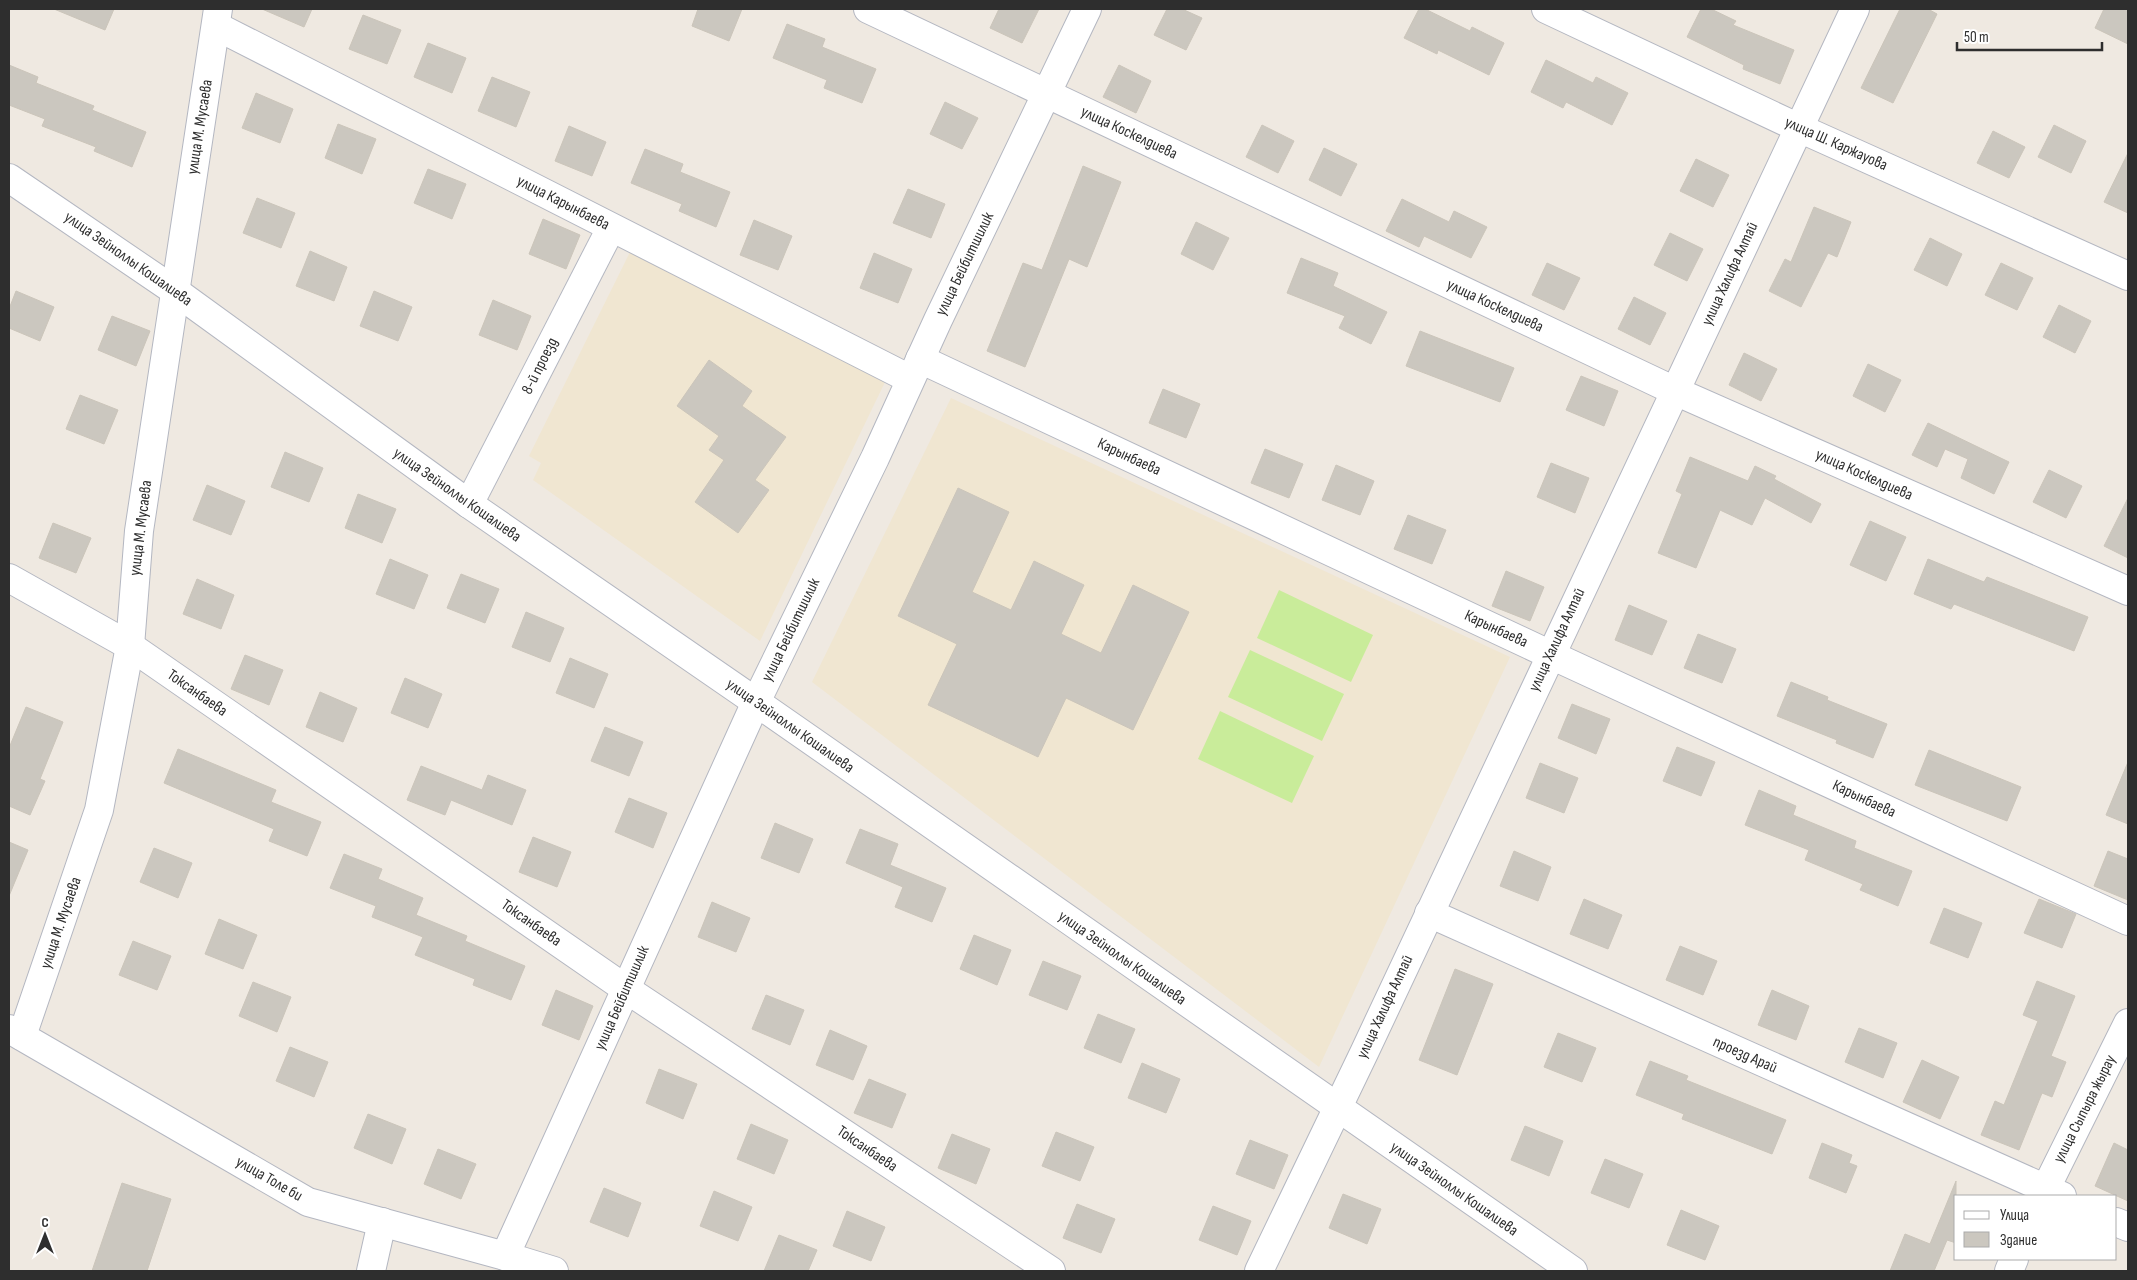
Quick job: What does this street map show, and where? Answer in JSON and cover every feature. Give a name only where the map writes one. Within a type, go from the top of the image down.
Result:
[{"type":"street","name":"улица Коскелдиева","points":[[868,9],[1675,391],[2128,591]]},
{"type":"street","name":"улица Бейбитшилик","points":[[505,1256],[756,702],[1087,9]]},
{"type":"street","name":"улица Ш. Каржауова","points":[[1546,9],[1799,128],[2128,276]]},
{"type":"street","name":"улица Халифа Алтай","points":[[1259,1271],[1364,1053],[1855,9]]},
{"type":"street","name":"улица Карынбаева","points":[[217,17],[611,228],[915,369]]},
{"type":"street","name":"улица М. Мусаева","points":[[15,1033],[99,810],[130,646],[139,531],[217,17]]},
{"type":"street","name":"улица Зейноллы Кошалиева","points":[[9,178],[175,291],[469,504],[1573,1271]]},
{"type":"street","name":"8-й проезд","points":[[469,504],[611,228]]},
{"type":"street","name":"Карынбаева","points":[[915,369],[1551,655],[2128,921]]},
{"type":"street","name":"Токсанбаева","points":[[9,578],[130,646],[626,988],[1051,1271]]},
{"type":"street","name":"проезд Арай","points":[[1429,913],[2050,1194]]},
{"type":"street","name":"улица Сыпыра жырау","points":[[2050,1194],[2128,1023]]},
{"type":"street","name":"улица Толе би","points":[[15,1033],[308,1202],[554,1271]]},
{"type":"street","points":[[371,1271],[382,1222]]},
{"type":"shaded area","points":[[632,248],[886,380],[760,641],[533,480],[541,463],[529,456]]},
{"type":"shaded area","points":[[951,398],[1510,657],[1319,1067],[812,682]]},
{"type":"green space","points":[[1279,590],[1373,635],[1351,682],[1257,638]]},
{"type":"green space","points":[[1250,650],[1344,694],[1322,741],[1228,697]]},
{"type":"green space","points":[[1220,711],[1314,756],[1292,803],[1198,759]]},
{"type":"building","points":[[54,9],[114,9],[105,30]]},
{"type":"building","points":[[262,9],[312,9],[304,27]]},
{"type":"building","points":[[698,9],[742,9],[729,41],[692,26]]},
{"type":"building","points":[[999,9],[1039,9],[1022,43],[990,28]]},
{"type":"building","points":[[1167,9],[1182,9],[1202,18],[1186,50],[1154,35]]},
{"type":"building","points":[[1419,9],[1425,9],[1470,31],[1472,27],[1504,43],[1489,75],[1438,50],[1437,54],[1404,38]]},
{"type":"building","points":[[1701,9],[1711,9],[1736,21],[1733,25],[1794,50],[1780,84],[1743,69],[1744,65],[1687,37]]},
{"type":"building","points":[[1900,9],[1928,9],[1937,14],[1893,103],[1861,88]]},
{"type":"building","points":[[2104,9],[2128,9],[2128,44],[2095,28]]},
{"type":"building","points":[[363,15],[401,30],[387,64],[349,49]]},
{"type":"building","points":[[787,24],[825,39],[822,47],[876,69],[862,103],[824,88],[827,80],[773,58]]},
{"type":"building","points":[[428,43],[466,58],[452,93],[414,77]]},
{"type":"building","points":[[1546,60],[1593,83],[1596,77],[1628,93],[1612,125],[1566,102],[1563,108],[1531,92]]},
{"type":"building","points":[[9,65],[38,77],[36,83],[94,106],[92,110],[146,132],[132,167],[94,151],[96,147],[42,126],[45,119],[9,105]]},
{"type":"building","points":[[1119,65],[1151,81],[1136,113],[1103,97]]},
{"type":"building","points":[[492,77],[530,92],[516,127],[478,111]]},
{"type":"building","points":[[256,93],[293,109],[280,143],[242,128]]},
{"type":"building","points":[[945,102],[978,118],[962,149],[930,134]]},
{"type":"building","points":[[338,124],[376,139],[362,174],[325,158]]},
{"type":"building","points":[[1262,125],[1294,141],[1278,173],[1246,157]]},
{"type":"building","points":[[2054,125],[2086,141],[2071,173],[2038,157]]},
{"type":"building","points":[[569,126],[606,142],[592,176],[555,161]]},
{"type":"building","points":[[1993,131],[2025,147],[2009,178],[1977,163]]},
{"type":"building","points":[[1324,148],[1357,164],[1341,196],[1309,180]]},
{"type":"building","points":[[645,149],[683,164],[680,172],[730,192],[716,227],[679,211],[682,204],[631,183]]},
{"type":"building","points":[[2128,153],[2128,213],[2104,202]]},
{"type":"building","points":[[1696,159],[1729,175],[1713,207],[1680,191]]},
{"type":"building","points":[[1083,166],[1121,182],[1087,267],[1069,259],[1025,367],[987,351],[1023,263],[1042,270]]},
{"type":"building","points":[[428,169],[466,184],[452,219],[414,203]]},
{"type":"building","points":[[908,189],[945,204],[931,238],[893,223]]},
{"type":"building","points":[[257,198],[295,213],[281,248],[243,233]]},
{"type":"building","points":[[1402,199],[1449,222],[1454,211],[1487,227],[1471,258],[1424,236],[1419,247],[1386,231]]},
{"type":"building","points":[[1814,207],[1851,222],[1837,257],[1828,253],[1801,307],[1769,291],[1785,259],[1791,262]]},
{"type":"building","points":[[543,219],[580,235],[566,269],[529,254]]},
{"type":"building","points":[[754,220],[792,236],[778,270],[740,255]]},
{"type":"building","points":[[1196,222],[1229,238],[1213,270],[1181,254]]},
{"type":"building","points":[[1670,233],[1703,249],[1687,281],[1654,265]]},
{"type":"building","points":[[1930,238],[1962,254],[1947,286],[1914,270]]},
{"type":"building","points":[[310,251],[347,267],[334,301],[296,286]]},
{"type":"building","points":[[874,253],[912,269],[898,303],[860,288]]},
{"type":"building","points":[[1301,258],[1338,273],[1333,286],[1387,312],[1371,344],[1339,328],[1345,316],[1287,293]]},
{"type":"building","points":[[1547,263],[1580,278],[1564,310],[1532,295]]},
{"type":"building","points":[[2001,263],[2033,278],[2017,310],[1985,295]]},
{"type":"building","points":[[16,291],[54,307],[40,341],[9,328],[9,309]]},
{"type":"building","points":[[374,291],[412,307],[398,341],[360,326]]},
{"type":"building","points":[[1634,297],[1666,313],[1650,345],[1618,329]]},
{"type":"building","points":[[493,300],[531,316],[517,350],[479,335]]},
{"type":"building","points":[[2059,305],[2091,321],[2075,353],[2043,337]]},
{"type":"building","points":[[112,316],[150,331],[136,366],[98,350]]},
{"type":"building","points":[[1420,331],[1514,368],[1500,402],[1406,366]]},
{"type":"building","points":[[1744,353],[1777,369],[1761,401],[1729,385]]},
{"type":"building","points":[[709,360],[752,391],[742,406],[786,437],[755,480],[769,490],[738,533],[695,502],[724,460],[709,450],[719,436],[677,406]]},
{"type":"building","points":[[1868,364],[1901,380],[1885,412],[1853,396]]},
{"type":"building","points":[[1581,376],[1618,391],[1604,426],[1566,410]]},
{"type":"building","points":[[1163,389],[1200,404],[1186,438],[1149,423]]},
{"type":"building","points":[[80,395],[118,410],[104,444],[66,429]]},
{"type":"building","points":[[1928,423],[2009,462],[1994,494],[1961,478],[1968,459],[1945,449],[1937,467],[1912,455]]},
{"type":"building","points":[[1265,449],[1303,464],[1289,498],[1251,483]]},
{"type":"building","points":[[285,452],[323,468],[309,502],[271,487]]},
{"type":"building","points":[[1690,457],[1748,481],[1755,466],[1776,476],[1774,479],[1821,504],[1811,523],[1765,498],[1752,525],[1720,510],[1696,568],[1658,553],[1682,494],[1676,491]]},
{"type":"building","points":[[1551,463],[1589,478],[1575,513],[1537,497]]},
{"type":"building","points":[[1336,465],[1374,481],[1360,515],[1322,500]]},
{"type":"building","points":[[2049,470],[2082,486],[2066,518],[2033,502]]},
{"type":"building","points":[[207,485],[245,501],[231,535],[193,520]]},
{"type":"building","points":[[958,488],[1009,512],[972,592],[1011,610],[1034,561],[1084,585],[1061,634],[1101,653],[1133,585],[1189,612],[1133,730],[1066,698],[1038,757],[928,705],[957,644],[898,616]]},
{"type":"building","points":[[358,494],[396,509],[382,543],[345,528]]},
{"type":"building","points":[[2128,498],[2128,558],[2104,546]]},
{"type":"building","points":[[1408,515],[1446,530],[1432,564],[1394,549]]},
{"type":"building","points":[[1870,521],[1906,537],[1886,581],[1850,565]]},
{"type":"building","points":[[53,523],[91,538],[76,573],[39,558]]},
{"type":"building","points":[[390,559],[428,575],[414,609],[376,594]]},
{"type":"building","points":[[1928,559],[1984,582],[1987,577],[2088,617],[2074,651],[1954,604],[1951,609],[1914,594]]},
{"type":"building","points":[[1506,571],[1544,587],[1530,621],[1492,606]]},
{"type":"building","points":[[461,574],[499,589],[485,623],[447,608]]},
{"type":"building","points":[[197,579],[234,595],[221,629],[183,614]]},
{"type":"building","points":[[1629,605],[1667,621],[1652,655],[1615,640]]},
{"type":"building","points":[[526,612],[564,628],[550,662],[512,647]]},
{"type":"building","points":[[1698,634],[1736,649],[1722,683],[1684,668]]},
{"type":"building","points":[[245,655],[283,670],[269,705],[231,689]]},
{"type":"building","points":[[570,658],[608,674],[594,708],[556,693]]},
{"type":"building","points":[[405,678],[442,694],[428,728],[391,713]]},
{"type":"building","points":[[1791,682],[1828,697],[1827,700],[1887,724],[1873,758],[1836,743],[1837,740],[1777,716]]},
{"type":"building","points":[[320,692],[357,708],[343,742],[306,727]]},
{"type":"building","points":[[1572,704],[1610,719],[1596,754],[1558,738]]},
{"type":"building","points":[[26,707],[63,722],[40,779],[45,781],[30,815],[9,806],[9,748]]},
{"type":"building","points":[[605,727],[643,742],[629,776],[591,761]]},
{"type":"building","points":[[1677,747],[1715,762],[1701,796],[1663,781]]},
{"type":"building","points":[[178,749],[276,790],[271,802],[321,822],[307,856],[269,841],[274,829],[164,783]]},
{"type":"building","points":[[1929,750],[2021,787],[2007,821],[1915,785]]},
{"type":"building","points":[[2128,762],[2128,824],[2106,815]]},
{"type":"building","points":[[1540,763],[1578,778],[1564,813],[1526,798]]},
{"type":"building","points":[[421,766],[482,790],[488,775],[526,790],[512,825],[451,800],[445,815],[407,800]]},
{"type":"building","points":[[1759,790],[1796,806],[1793,815],[1856,841],[1854,848],[1912,871],[1898,906],[1860,890],[1863,884],[1805,860],[1809,850],[1745,825]]},
{"type":"building","points":[[629,798],[667,813],[653,848],[615,832]]},
{"type":"building","points":[[775,823],[813,839],[799,873],[761,858]]},
{"type":"building","points":[[860,829],[898,844],[890,865],[946,888],[932,922],[895,907],[903,887],[846,863]]},
{"type":"building","points":[[533,837],[571,852],[557,887],[519,872]]},
{"type":"building","points":[[9,842],[28,850],[9,896]]},
{"type":"building","points":[[154,848],[192,863],[178,898],[140,882]]},
{"type":"building","points":[[1514,851],[1551,867],[1538,901],[1500,886]]},
{"type":"building","points":[[2108,851],[2128,859],[2128,900],[2094,886]]},
{"type":"building","points":[[344,854],[382,869],[378,879],[423,898],[416,915],[467,936],[465,941],[525,966],[511,1000],[473,985],[475,979],[415,955],[423,937],[372,917],[376,906],[330,888]]},
{"type":"building","points":[[1584,899],[1622,915],[1608,949],[1570,934]]},
{"type":"building","points":[[2039,899],[2076,914],[2062,948],[2024,933]]},
{"type":"building","points":[[712,902],[750,918],[736,952],[698,937]]},
{"type":"building","points":[[1944,908],[1982,923],[1968,958],[1930,943]]},
{"type":"building","points":[[219,919],[257,935],[243,969],[205,954]]},
{"type":"building","points":[[974,935],[1011,950],[997,985],[960,969]]},
{"type":"building","points":[[133,941],[171,956],[157,990],[119,975]]},
{"type":"building","points":[[1680,946],[1717,961],[1703,995],[1666,980]]},
{"type":"building","points":[[1043,961],[1081,976],[1067,1010],[1029,995]]},
{"type":"building","points":[[1455,969],[1493,984],[1457,1075],[1419,1060]]},
{"type":"building","points":[[2037,981],[2075,996],[2051,1056],[2066,1062],[2052,1097],[2042,1093],[2019,1150],[1981,1135],[1995,1101],[2004,1105],[2038,1021],[2023,1015]]},
{"type":"building","points":[[253,982],[291,997],[277,1032],[239,1016]]},
{"type":"building","points":[[556,990],[593,1006],[579,1040],[542,1025]]},
{"type":"building","points":[[1772,990],[1809,1006],[1796,1040],[1758,1025]]},
{"type":"building","points":[[766,995],[804,1010],[790,1045],[752,1029]]},
{"type":"building","points":[[1098,1014],[1135,1029],[1121,1063],[1084,1048]]},
{"type":"building","points":[[1859,1028],[1897,1043],[1883,1078],[1845,1062]]},
{"type":"building","points":[[830,1030],[867,1046],[853,1080],[816,1065]]},
{"type":"building","points":[[1558,1033],[1596,1048],[1582,1082],[1544,1067]]},
{"type":"building","points":[[290,1047],[328,1062],[314,1097],[276,1081]]},
{"type":"building","points":[[1922,1060],[1959,1077],[1940,1119],[1903,1102]]},
{"type":"building","points":[[1650,1061],[1688,1076],[1686,1080],[1786,1120],[1772,1154],[1682,1119],[1684,1114],[1636,1095]]},
{"type":"building","points":[[1142,1063],[1180,1079],[1166,1113],[1128,1098]]},
{"type":"building","points":[[659,1069],[697,1084],[683,1119],[646,1103]]},
{"type":"building","points":[[869,1079],[906,1094],[892,1128],[854,1113]]},
{"type":"building","points":[[368,1114],[406,1129],[392,1164],[354,1148]]},
{"type":"building","points":[[751,1124],[788,1140],[774,1174],[737,1159]]},
{"type":"building","points":[[1525,1126],[1563,1141],[1549,1176],[1511,1160]]},
{"type":"building","points":[[1056,1132],[1094,1147],[1080,1181],[1042,1166]]},
{"type":"building","points":[[952,1134],[990,1149],[976,1184],[938,1168]]},
{"type":"building","points":[[1250,1140],[1288,1155],[1274,1189],[1236,1174]]},
{"type":"building","points":[[1822,1143],[1852,1155],[1849,1163],[1857,1166],[1846,1193],[1809,1178]]},
{"type":"building","points":[[2114,1143],[2128,1150],[2128,1201],[2095,1186]]},
{"type":"building","points":[[438,1149],[476,1164],[461,1199],[424,1184]]},
{"type":"building","points":[[1605,1159],[1643,1174],[1629,1208],[1591,1193]]},
{"type":"building","points":[[1956,1181],[1956,1195],[1954,1195],[1954,1242],[1947,1240],[1934,1271],[1890,1271],[1905,1234],[1930,1244]]},
{"type":"building","points":[[122,1183],[171,1199],[147,1271],[92,1271]]},
{"type":"building","points":[[604,1188],[641,1203],[628,1237],[590,1222]]},
{"type":"building","points":[[714,1191],[752,1207],[738,1241],[700,1226]]},
{"type":"building","points":[[1343,1194],[1381,1209],[1367,1244],[1329,1228]]},
{"type":"building","points":[[1077,1204],[1115,1219],[1101,1253],[1063,1238]]},
{"type":"building","points":[[1213,1206],[1251,1221],[1237,1255],[1199,1240]]},
{"type":"building","points":[[1681,1210],[1719,1226],[1705,1260],[1667,1245]]},
{"type":"building","points":[[847,1211],[885,1227],[871,1261],[833,1246]]},
{"type":"building","points":[[779,1235],[817,1250],[808,1271],[764,1271]]}]
